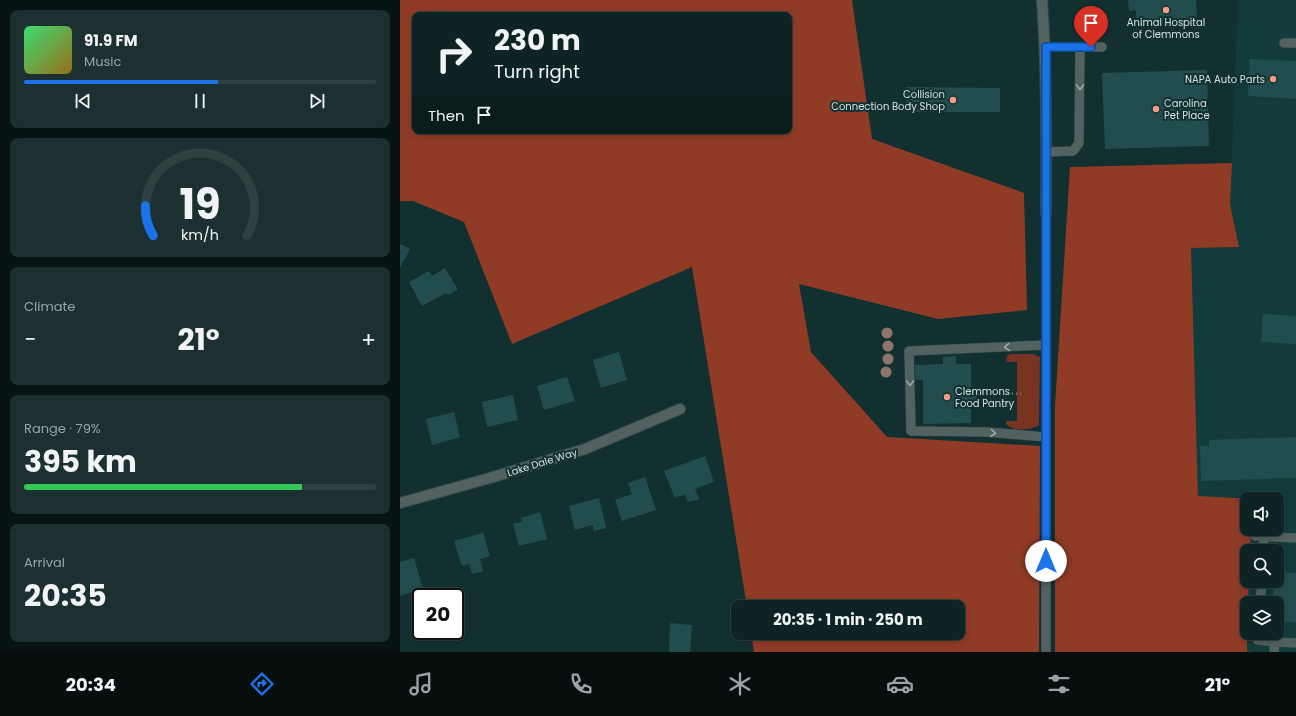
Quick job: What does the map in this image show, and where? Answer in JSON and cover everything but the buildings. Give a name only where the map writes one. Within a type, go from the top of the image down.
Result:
[{"type":"street","points":[[1042,0],[1046,47],[1046,214]]},
{"type":"street","name":"Lake Dale Way","points":[[400,503],[497,476],[585,449],[680,409]]},
{"type":"lane","points":[[1284,43],[1296,43]]},
{"type":"lane","points":[[1046,47],[1102,47]]},
{"type":"lane","points":[[1046,152],[1073,151],[1079,143],[1080,48]]},
{"type":"lane","points":[[1046,214],[1046,652]]},
{"type":"lane","points":[[1046,345],[909,351],[911,431],[987,432],[1046,437]]},
{"type":"lane","points":[[1262,544],[1260,536],[1296,538]]},
{"type":"lane","points":[[1258,640],[1296,643]]},
{"type":"lane","points":[[1274,652],[1275,642]]},
{"type":"path","points":[[996,393],[1024,394]]},
{"type":"path","points":[[971,401],[996,400]]},
{"type":"shaded area","points":[[400,0],[852,0],[872,139],[1024,193],[1027,310],[938,319],[799,284],[811,352],[887,437],[1040,446],[1039,652],[754,652],[752,640],[965,640],[965,600],[746,600],[692,267],[512,344],[464,222],[413,201],[400,201]]},
{"type":"shaded area","points":[[1238,0],[1296,0],[1296,652],[1240,652],[1241,640],[1284,640],[1284,596],[1244,596],[1244,588],[1284,588],[1284,544],[1247,544],[1248,536],[1284,536],[1284,492],[1240,492],[1240,497],[1198,498],[1188,248],[1239,247],[1230,204]]},
{"type":"shaded area","points":[[1232,163],[1230,204],[1239,247],[1191,248],[1198,496],[1240,498],[1240,536],[1251,536],[1250,544],[1240,544],[1240,588],[1249,588],[1248,596],[1240,596],[1240,640],[1247,640],[1247,651],[1252,652],[1055,652],[1055,406],[1070,167]]},
{"type":"shaded area","points":[[1010,354],[1033,354],[1040,357],[1039,425],[1031,428],[1017,429],[1009,427],[1006,424],[1006,421],[1017,421],[1017,362],[1006,362],[1007,356]]},
{"type":"place","name":"Animal Hospital of Clemmons","points":[[1166,10]]},
{"type":"place","name":"NAPA Auto Parts","points":[[1273,79]]},
{"type":"place","name":"Collision Connection Body Shop","points":[[953,100]]},
{"type":"place","name":"Carolina Pet Place","points":[[1156,109]]},
{"type":"place","name":"Clemmons Food Pantry","points":[[947,397]]},
{"type":"route","points":[[1046,561],[1046,47],[1091,47]]}]
